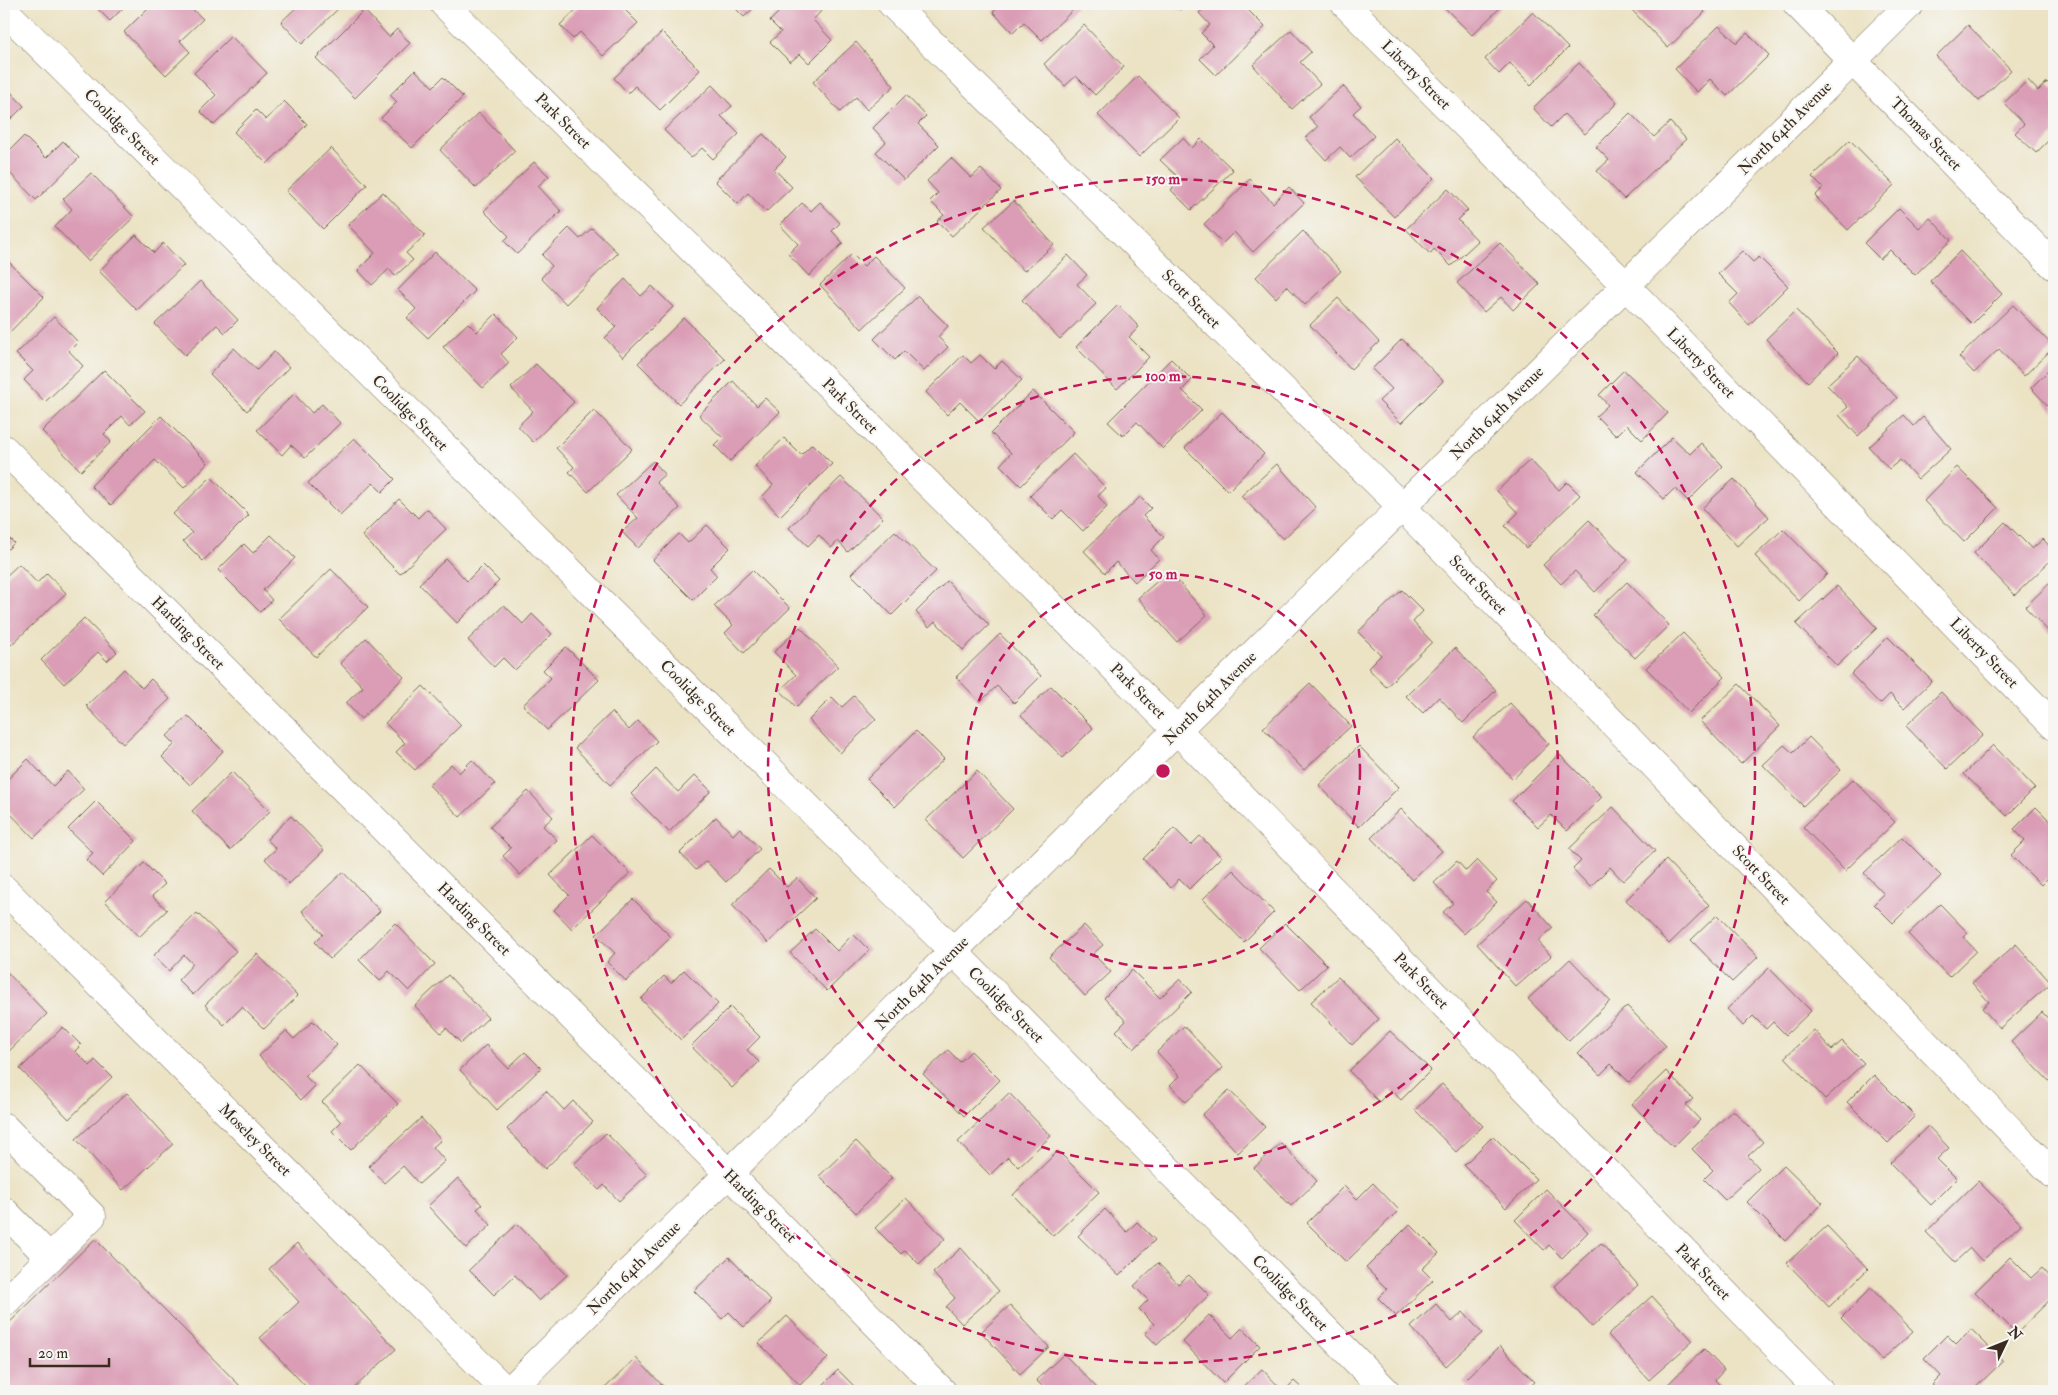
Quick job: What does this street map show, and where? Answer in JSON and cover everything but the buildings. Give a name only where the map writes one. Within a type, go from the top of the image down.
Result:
[{"type":"street","name":"Park Street","points":[[444,4],[1177,730],[1820,1391]]},
{"type":"street","name":"Scott Street","points":[[892,4],[1402,507],[2054,1175]]},
{"type":"street","name":"Liberty Street","points":[[1345,4],[1626,286],[2054,726]]},
{"type":"street","name":"Thomas Street","points":[[1796,4],[2054,266]]},
{"type":"street","name":"North 64th Avenue","points":[[507,1391],[729,1174],[1910,4]]},
{"type":"street","name":"Coolidge Street","points":[[4,10],[953,951],[1386,1391]]},
{"type":"street","name":"Harding Street","points":[[4,449],[729,1174],[942,1391]]},
{"type":"street","name":"Moseley Street","points":[[4,889],[507,1391]]},
{"type":"street","points":[[4,1127],[92,1216],[4,1303]]},
{"type":"street","points":[[4,1211],[50,1258]]}]
